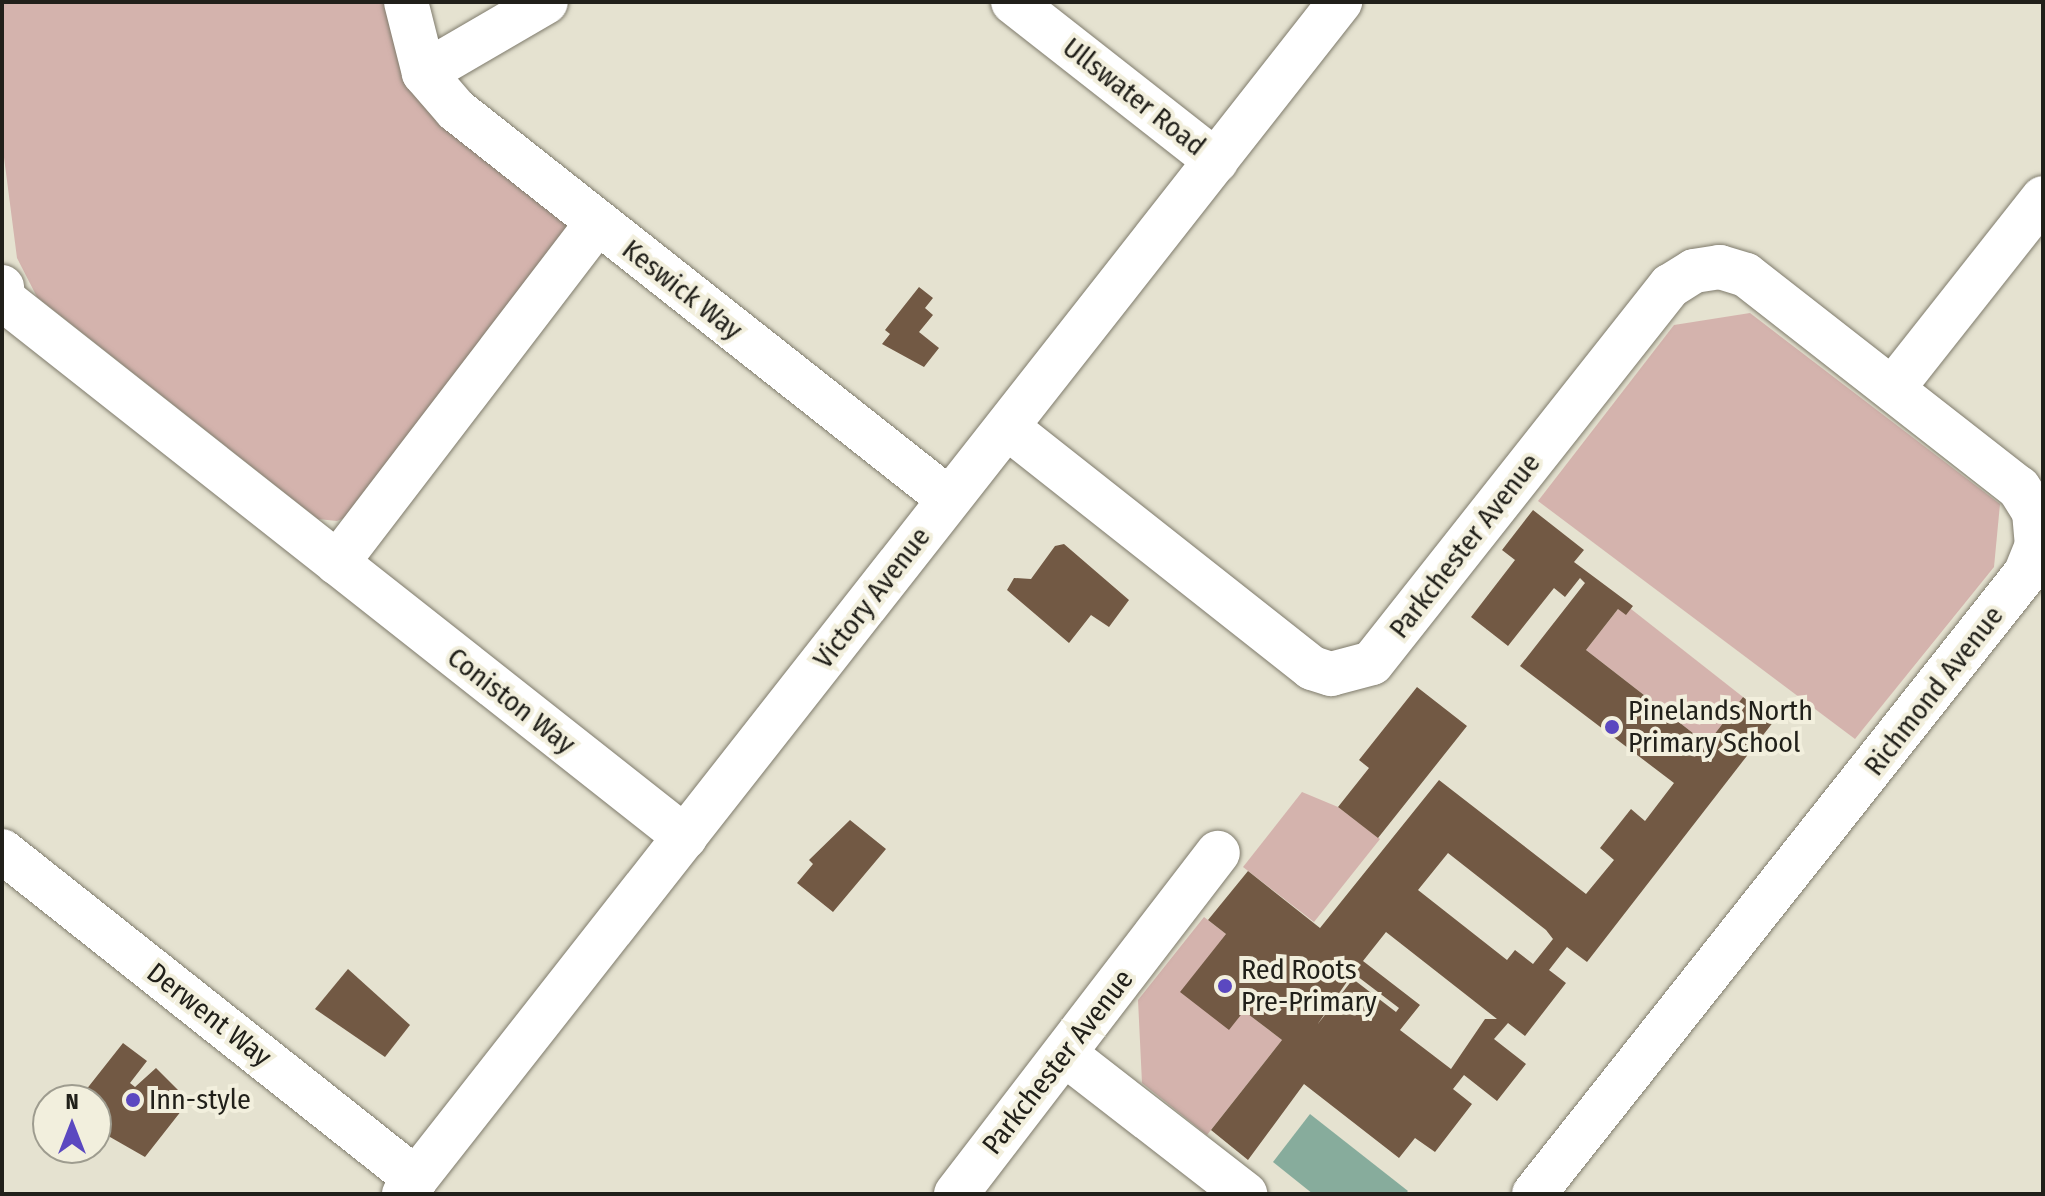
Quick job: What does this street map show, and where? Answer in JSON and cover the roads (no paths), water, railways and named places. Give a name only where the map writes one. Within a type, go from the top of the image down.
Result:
[{"type":"street","name":"Keswick Way","points":[[406,2],[424,73],[456,110],[949,499]]},
{"type":"street","points":[[424,73],[546,2]]},
{"type":"street","name":"Ullswater Road","points":[[1013,2],[1216,161]]},
{"type":"street","name":"Victory Avenue","points":[[410,1186],[1340,2]]},
{"type":"street","points":[[1893,388],[2043,198]]},
{"type":"street","points":[[337,563],[597,223]]},
{"type":"street","name":"Parkchester Avenue","points":[[1008,428],[1312,668],[1352,673],[1394,655],[1670,286],[1694,271],[1720,267],[1746,275],[1893,388]]},
{"type":"street","name":"Coniston Way","points":[[2,296],[685,837]]},
{"type":"street","name":"Richmond Avenue","points":[[1533,1179],[1652,1022],[2025,574],[2037,545],[2034,512],[2019,488],[1893,388]]},
{"type":"street","name":"Derwent Way","points":[[2,851],[410,1186]]},
{"type":"street","name":"Parkchester Avenue","points":[[956,1194],[1066,1055],[1218,853]]},
{"type":"street","points":[[1066,1055],[1245,1194]]},
{"type":"place","name":"Pinelands North Primary School","points":[[1612,727]]},
{"type":"place","name":"Red Roots Pre-Primary","points":[[1225,986]]},
{"type":"place","name":"Inn-style","points":[[133,1100]]}]
